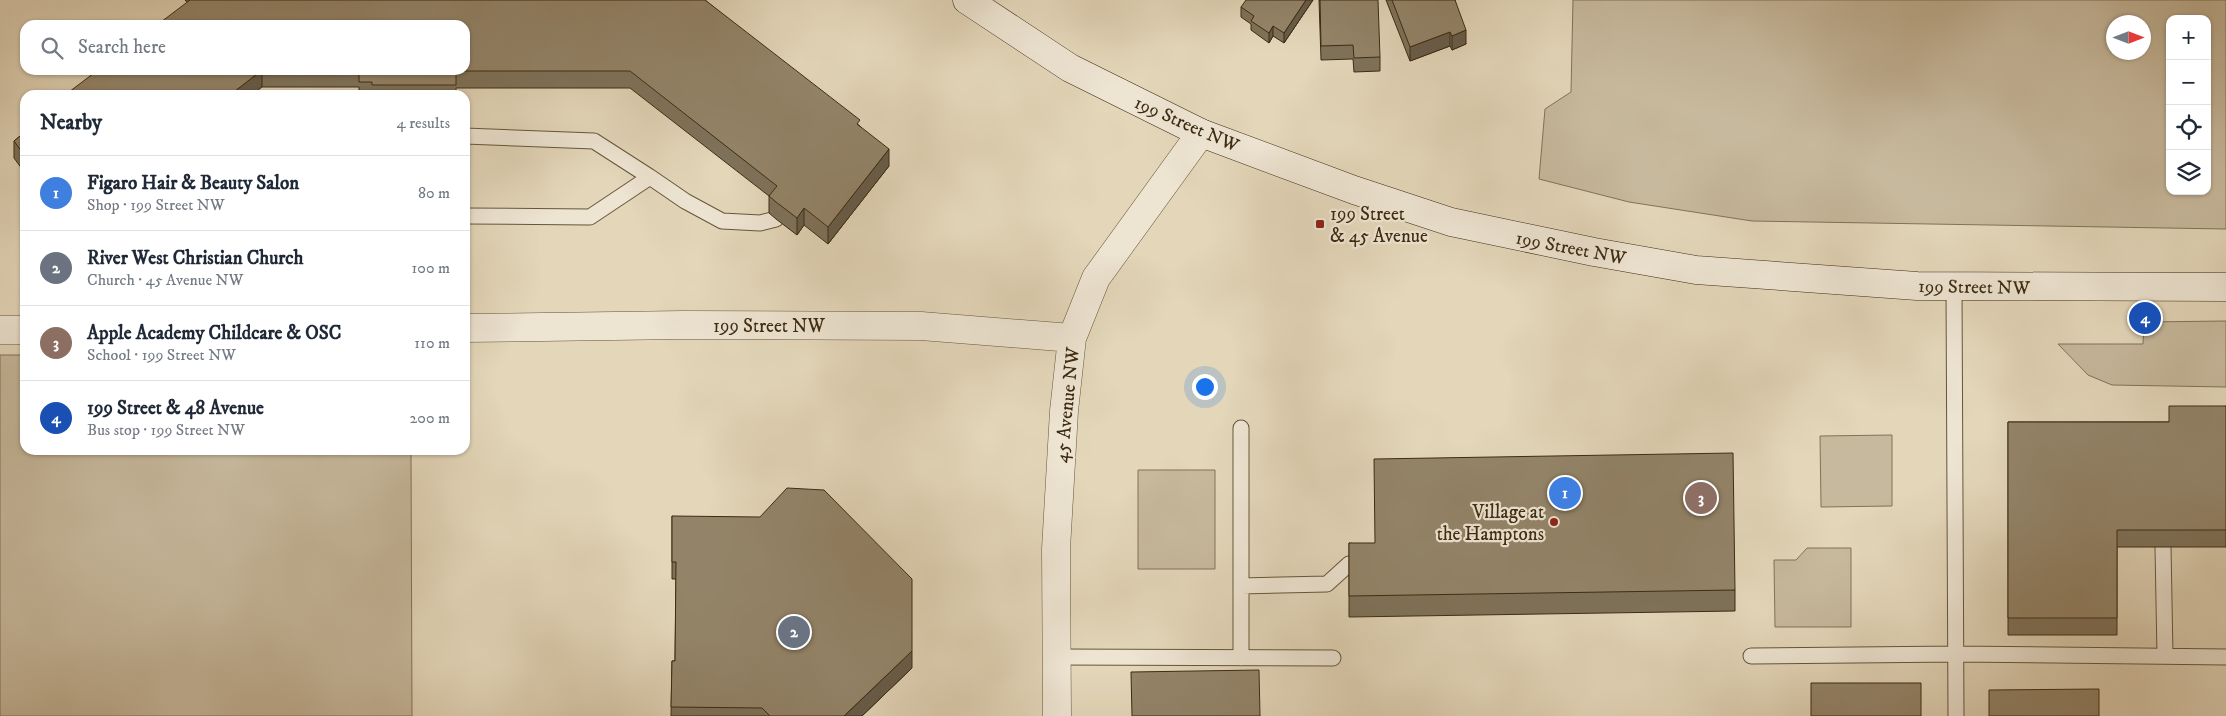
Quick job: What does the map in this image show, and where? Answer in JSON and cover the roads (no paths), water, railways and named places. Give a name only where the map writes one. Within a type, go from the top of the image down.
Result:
[{"type":"main road","name":"199 Street NW","points":[[967,0],[1070,68],[1201,133],[1354,190],[1451,222],[1594,252],[1696,270],[1917,286],[2226,287]]},
{"type":"main road","name":"45 Avenue NW","points":[[1057,716],[1056,549],[1059,475],[1072,338],[1096,278],[1201,133]]},
{"type":"main road","name":"199 Street NW","points":[[470,328],[683,325],[921,326],[1072,338]]},
{"type":"main road","points":[[0,330],[20,330]]},
{"type":"lane","points":[[470,136],[594,141],[685,201],[722,221],[760,223],[776,219]]},
{"type":"lane","points":[[470,216],[590,217],[650,177]]},
{"type":"lane","points":[[1954,287],[1956,716]]},
{"type":"lane","points":[[1241,428],[1241,658]]},
{"type":"lane","points":[[2163,547],[2165,656]]},
{"type":"lane","points":[[1241,586],[1327,584],[1349,564]]},
{"type":"lane","points":[[1751,656],[1956,654],[2226,657]]},
{"type":"lane","points":[[1056,657],[1333,658]]},
{"type":"place","name":"199 Street & 45 Avenue","points":[[1320,224]]},
{"type":"place","name":"199 Street & 48 Avenue","points":[[2145,318]]},
{"type":"place","name":"Figaro Hair & Beauty Salon","points":[[1565,493]]},
{"type":"place","name":"Apple Academy Childcare & OSC","points":[[1701,498]]},
{"type":"place","name":"Village at the Hamptons","points":[[1554,522]]},
{"type":"place","name":"River West Christian Church","points":[[794,632]]}]
